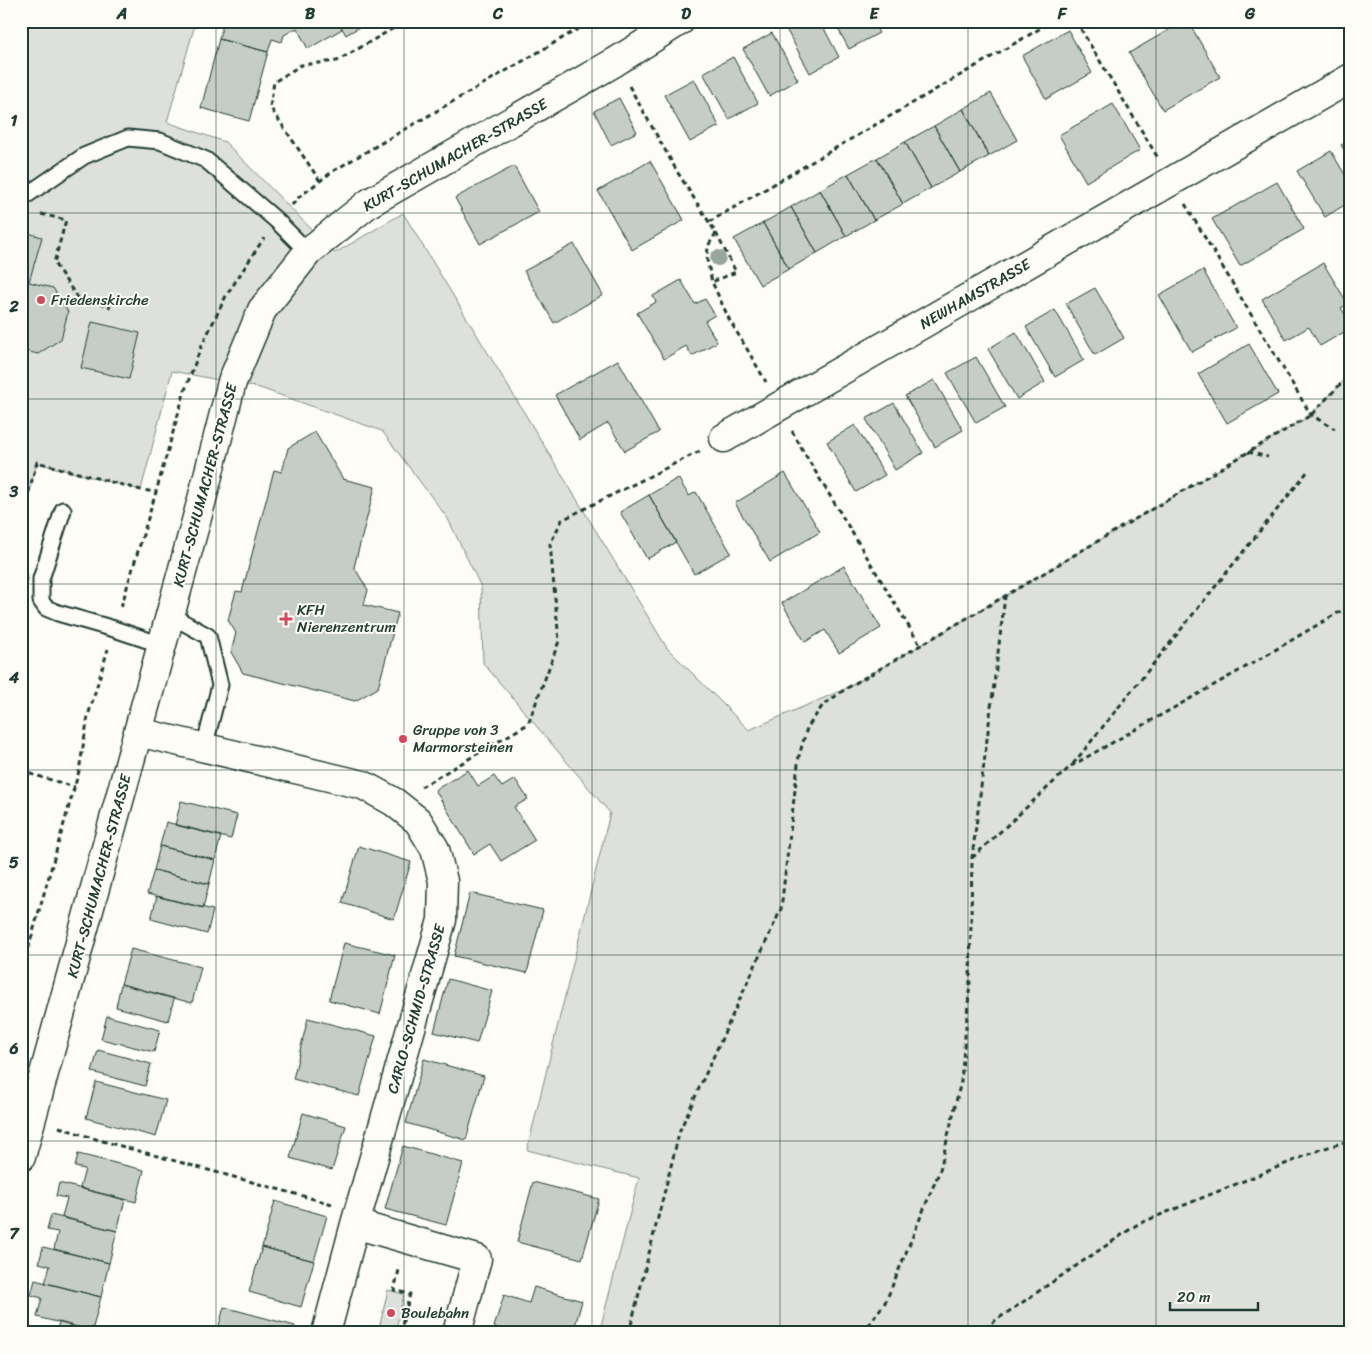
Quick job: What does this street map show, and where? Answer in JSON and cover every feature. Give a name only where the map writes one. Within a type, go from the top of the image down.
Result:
[{"type":"street","name":"KURT-SCHUMACHER-STRASSE","points":[[23,1148],[170,615],[232,382],[262,310],[308,252],[369,203],[615,62],[675,22]]},
{"type":"street","name":"NEWHAMSTRASSE","points":[[724,438],[1351,78]]},
{"type":"street","name":"CARLO-SCHMID-STRASSE","points":[[138,732],[363,785],[394,802],[418,821],[435,850],[443,881],[442,920],[355,1224],[326,1333]]},
{"type":"street","points":[[355,1224],[477,1259],[457,1333]]},
{"type":"lane","points":[[21,199],[84,156],[128,138],[160,141],[206,160],[276,220],[308,252]]},
{"type":"lane","points":[[63,510],[40,579],[41,601],[46,608],[58,614],[162,644]]},
{"type":"lane","points":[[170,615],[208,636],[220,685],[204,748]]},
{"type":"path","points":[[320,181],[270,107],[274,82],[301,65],[337,61],[406,21]]},
{"type":"path","points":[[709,222],[1054,21]]},
{"type":"path","points":[[1076,21],[1311,415],[1335,429]]},
{"type":"path","points":[[615,62],[678,173],[716,233],[736,272],[712,282]]},
{"type":"path","points":[[39,213],[66,220],[54,263],[77,297],[112,307]]},
{"type":"path","points":[[716,233],[708,246],[707,260],[712,282],[730,321],[748,349],[803,451],[920,645]]},
{"type":"path","points":[[629,1333],[680,1130],[781,909],[799,756],[807,728],[823,705],[847,688],[1311,415],[1351,373]]},
{"type":"path","points":[[394,802],[528,724],[559,641],[550,544],[562,520],[724,438]]},
{"type":"path","points":[[1247,452],[1268,457]]},
{"type":"path","points":[[21,505],[25,506],[37,462],[141,490],[156,492]]},
{"type":"path","points":[[972,858],[1071,766],[1308,471]]},
{"type":"path","points":[[863,1333],[890,1292],[940,1170],[961,1081],[970,982],[972,858],[1005,596]]},
{"type":"path","points":[[1071,766],[1351,605]]},
{"type":"path","points":[[21,771],[75,787]]},
{"type":"path","points":[[58,1127],[300,1195]]},
{"type":"path","points":[[977,1333],[1138,1224],[1322,1149],[1351,1140]]},
{"type":"path","points":[[400,1333],[410,1294],[394,1290],[407,1239]]},
{"type":"shaded area","points":[[21,21],[196,21],[167,122],[225,142],[335,253],[403,213],[667,648],[749,730],[847,688],[1311,415],[1351,373],[1351,1333],[599,1333],[639,1178],[527,1150],[610,813],[483,663],[481,587],[448,519],[382,431],[260,388],[172,371],[141,490],[37,463],[25,506],[21,505]]},
{"type":"shaded area","name":"Boulebahn","points":[[388,1290],[404,1294],[395,1333],[378,1333]]},
{"type":"building","points":[[224,21],[338,21],[342,29],[308,49],[297,28],[284,35],[282,42],[272,39],[268,52],[219,39]]},
{"type":"building","points":[[338,21],[370,21],[346,35]]},
{"type":"building","points":[[795,21],[820,21],[839,57],[810,73],[785,27]]},
{"type":"building","points":[[834,21],[872,21],[879,33],[849,49]]},
{"type":"building","points":[[1184,21],[1188,21],[1220,77],[1163,110],[1129,53]]},
{"type":"building","points":[[1068,30],[1092,73],[1046,99],[1022,56]]},
{"type":"building","points":[[772,33],[798,80],[769,96],[743,49]]},
{"type":"building","points":[[219,39],[268,52],[249,121],[201,108]]},
{"type":"building","points":[[733,57],[758,103],[729,119],[703,73]]},
{"type":"building","points":[[694,79],[719,126],[690,142],[664,95]]},
{"type":"building","points":[[991,93],[1017,140],[989,156],[963,109]]},
{"type":"building","points":[[619,98],[637,132],[611,145],[594,111]]},
{"type":"building","points":[[1113,104],[1140,150],[1086,182],[1059,135]]},
{"type":"building","points":[[963,109],[989,156],[960,172],[934,126]]},
{"type":"building","points":[[934,126],[960,172],[931,188],[905,142]]},
{"type":"building","points":[[1351,140],[1351,162],[1341,145]]},
{"type":"building","points":[[905,142],[931,188],[903,204],[877,158]]},
{"type":"building","points":[[1331,151],[1351,185],[1351,201],[1325,217],[1297,171]]},
{"type":"building","points":[[877,158],[903,204],[874,220],[848,174]]},
{"type":"building","points":[[650,161],[684,220],[632,250],[598,191]]},
{"type":"building","points":[[514,166],[539,212],[480,244],[455,198]]},
{"type":"building","points":[[848,174],[874,220],[846,236],[820,190]]},
{"type":"building","points":[[1277,182],[1304,229],[1240,266],[1212,219]]},
{"type":"building","points":[[820,190],[846,236],[817,253],[791,207]]},
{"type":"building","points":[[791,207],[817,253],[789,269],[763,223]]},
{"type":"building","points":[[763,223],[789,269],[760,285],[734,239]]},
{"type":"building","name":"Friedenskirche","points":[[21,231],[42,237],[29,282],[53,288],[68,312],[61,339],[38,354],[21,350]]},
{"type":"building","points":[[574,244],[603,295],[554,323],[524,271]]},
{"type":"building","points":[[1323,263],[1348,304],[1341,308],[1351,324],[1351,328],[1320,346],[1309,327],[1286,340],[1262,299]]},
{"type":"building","points":[[1203,270],[1236,328],[1192,352],[1159,295]]},
{"type":"building","points":[[681,280],[695,304],[705,299],[715,315],[705,321],[717,342],[692,356],[686,346],[664,359],[637,313],[656,302],[653,296]]},
{"type":"building","points":[[1095,288],[1124,338],[1095,355],[1066,304]]},
{"type":"building","points":[[1055,310],[1084,360],[1055,377],[1026,327]]},
{"type":"building","points":[[92,322],[140,333],[129,379],[81,368]]},
{"type":"building","points":[[1016,332],[1045,382],[1017,399],[988,349]]},
{"type":"building","points":[[1249,344],[1278,394],[1227,423],[1198,374]]},
{"type":"building","points":[[976,357],[1005,407],[976,423],[947,373]]},
{"type":"building","points":[[618,360],[659,432],[625,451],[608,423],[580,440],[555,395]]},
{"type":"building","points":[[934,380],[963,430],[935,447],[905,396]]},
{"type":"building","points":[[894,403],[923,453],[895,470],[866,419]]},
{"type":"building","points":[[855,425],[885,475],[856,492],[827,442]]},
{"type":"building","points":[[315,432],[343,479],[375,487],[354,567],[368,590],[364,605],[398,613],[378,688],[355,701],[243,673],[231,652],[236,633],[228,620],[236,591],[242,592],[274,470],[282,472],[288,448]]},
{"type":"building","points":[[785,473],[820,532],[770,562],[735,503]]},
{"type":"building","points":[[678,478],[689,496],[696,492],[731,553],[694,574],[649,495]]},
{"type":"building","points":[[649,495],[676,542],[647,559],[620,512]]},
{"type":"building","points":[[844,566],[881,628],[839,653],[825,630],[805,642],[782,603]]},
{"type":"building","points":[[21,573],[28,575],[21,600]]},
{"type":"building","points":[[468,770],[478,786],[494,776],[502,787],[515,779],[528,799],[514,807],[535,840],[501,861],[490,844],[474,854],[435,790]]},
{"type":"building","points":[[181,801],[237,815],[231,839],[175,825]]},
{"type":"building","points":[[166,822],[221,836],[215,860],[160,846]]},
{"type":"building","points":[[160,846],[215,860],[209,884],[154,870]]},
{"type":"building","points":[[359,846],[411,862],[394,919],[342,903]]},
{"type":"building","points":[[154,870],[209,884],[203,908],[147,894]]},
{"type":"building","points":[[470,893],[543,910],[527,973],[454,956]]},
{"type":"building","points":[[157,896],[213,910],[207,934],[151,919]]},
{"type":"building","points":[[344,943],[395,955],[380,1014],[329,1000]]},
{"type":"building","points":[[131,949],[201,967],[192,1003],[121,984]]},
{"type":"building","points":[[448,979],[492,991],[477,1043],[434,1032]]},
{"type":"building","points":[[121,984],[174,999],[168,1021],[116,1007]]},
{"type":"building","points":[[107,1016],[160,1030],[154,1052],[101,1039]]},
{"type":"building","points":[[308,1018],[376,1036],[359,1096],[293,1079]]},
{"type":"building","points":[[98,1050],[151,1064],[145,1086],[92,1072]]},
{"type":"building","points":[[424,1059],[484,1076],[466,1140],[406,1123]]},
{"type":"building","points":[[96,1082],[166,1100],[156,1137],[86,1118]]},
{"type":"building","points":[[303,1113],[346,1126],[332,1170],[290,1158]]},
{"type":"building","points":[[403,1146],[463,1163],[446,1225],[385,1209]]},
{"type":"building","points":[[78,1154],[144,1170],[136,1202],[80,1188],[85,1169],[75,1167]]},
{"type":"building","points":[[533,1182],[599,1199],[582,1259],[517,1242]]},
{"type":"building","points":[[59,1183],[125,1200],[117,1231],[62,1217],[67,1198],[56,1196]]},
{"type":"building","points":[[275,1201],[327,1216],[314,1261],[262,1247]]},
{"type":"building","points":[[51,1215],[117,1231],[109,1263],[54,1249],[58,1232],[47,1230]]},
{"type":"building","points":[[43,1247],[109,1263],[101,1297],[45,1283],[50,1266],[39,1263]]},
{"type":"building","points":[[262,1247],[314,1261],[301,1307],[249,1292]]},
{"type":"building","points":[[35,1280],[101,1297],[92,1331],[37,1317],[42,1298],[31,1295]]},
{"type":"building","points":[[534,1287],[582,1301],[573,1333],[510,1333],[494,1327],[504,1295],[529,1303]]},
{"type":"building","points":[[224,1307],[295,1326],[293,1333],[217,1333]]},
{"type":"building","points":[[59,1322],[101,1333],[56,1333]]},
{"type":"building","points":[[45,1330],[56,1333],[44,1333]]},
{"type":"place","name":"Friedenskirche","points":[[41,300]]},
{"type":"place","name":"KFH Nierenzentrum","points":[[286,619]]},
{"type":"place","name":"Gruppe von 3 Marmorsteinen","points":[[403,739]]},
{"type":"place","name":"Boulebahn","points":[[391,1313]]}]
